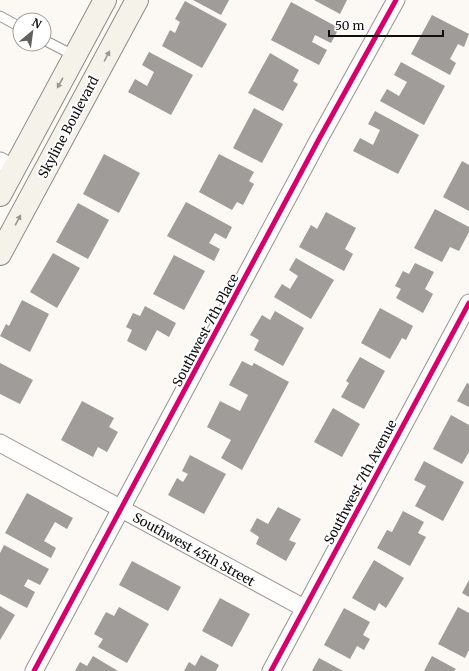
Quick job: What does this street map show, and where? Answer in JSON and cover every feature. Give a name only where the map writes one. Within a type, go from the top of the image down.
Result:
[{"type":"street","points":[[0,195],[7,165],[75,56],[105,0]]},
{"type":"street","name":"Skyline Boulevard","points":[[0,254],[137,0]]},
{"type":"street","name":"Southwest 7th Place","points":[[34,671],[319,139],[396,0]]},
{"type":"street","points":[[7,165],[38,183]]},
{"type":"street","name":"Southwest 7th Avenue","points":[[271,671],[469,303]]},
{"type":"street","name":"Southwest 45th Street","points":[[0,443],[304,608]]},
{"type":"lane","points":[[0,16],[12,23]]},
{"type":"lane","points":[[52,44],[75,56]]},
{"type":"building","points":[[193,0],[229,0],[221,15]]},
{"type":"building","points":[[314,0],[347,0],[340,14]]},
{"type":"building","points":[[185,1],[227,24],[202,68],[162,46],[170,30],[175,33],[180,22],[175,19]]},
{"type":"building","points":[[291,2],[339,28],[331,43],[315,35],[312,42],[327,50],[319,65],[271,40]]},
{"type":"building","points":[[432,15],[469,34],[464,47],[458,44],[450,59],[456,63],[450,75],[411,54]]},
{"type":"building","points":[[149,52],[193,75],[171,115],[128,92],[135,79],[147,86],[154,72],[142,65]]},
{"type":"building","points":[[270,53],[299,70],[293,81],[298,84],[283,111],[248,93]]},
{"type":"building","points":[[401,62],[445,86],[424,125],[380,101],[387,89],[399,96],[407,82],[394,75]]},
{"type":"building","points":[[254,108],[283,124],[262,163],[233,148]]},
{"type":"building","points":[[375,111],[419,135],[398,174],[353,151],[360,138],[373,145],[380,130],[368,124]]},
{"type":"building","points":[[104,154],[140,173],[119,213],[83,194]]},
{"type":"building","points":[[219,154],[254,172],[249,181],[254,184],[243,205],[237,202],[232,210],[199,192]]},
{"type":"building","points":[[462,161],[469,165],[469,211],[443,197]]},
{"type":"building","points":[[186,202],[232,227],[226,239],[215,233],[209,243],[220,249],[214,261],[167,236]]},
{"type":"building","points":[[78,203],[109,220],[88,259],[56,242]]},
{"type":"building","points":[[435,209],[469,227],[469,232],[459,251],[450,247],[442,262],[414,248]]},
{"type":"building","points":[[326,212],[356,228],[345,249],[353,254],[344,271],[299,247],[311,225],[317,229]]},
{"type":"building","points":[[53,253],[80,268],[57,308],[30,292]]},
{"type":"building","points":[[174,255],[205,271],[184,310],[153,294]]},
{"type":"building","points":[[296,258],[334,280],[311,319],[274,297],[282,284],[290,289],[298,276],[289,270]]},
{"type":"building","points":[[415,263],[434,272],[425,289],[433,294],[423,313],[396,298],[401,289],[395,286],[403,271],[409,274]]},
{"type":"building","points":[[22,300],[49,314],[30,352],[0,336],[6,324],[9,326]]},
{"type":"building","points":[[145,306],[176,323],[169,337],[157,330],[146,351],[127,341],[132,330],[126,327],[133,313],[140,316]]},
{"type":"building","points":[[380,308],[413,326],[406,340],[402,338],[390,359],[361,343]]},
{"type":"building","points":[[275,311],[304,328],[283,366],[254,350],[259,340],[250,335],[262,315],[270,320]]},
{"type":"building","points":[[360,357],[385,371],[364,409],[341,397],[349,383],[346,381]]},
{"type":"building","points":[[242,361],[252,366],[254,363],[289,382],[242,470],[221,458],[231,440],[207,427],[220,401],[240,411],[248,395],[229,385]]},
{"type":"building","points":[[0,363],[33,380],[20,404],[0,394]]},
{"type":"building","points":[[467,383],[469,384],[469,407],[457,401]]},
{"type":"building","points":[[82,401],[114,418],[109,427],[118,432],[107,452],[98,447],[93,457],[61,440]]},
{"type":"building","points":[[333,408],[360,424],[342,457],[314,442]]},
{"type":"building","points":[[451,415],[469,425],[469,452],[462,464],[433,449]]},
{"type":"building","points":[[190,455],[226,474],[204,514],[168,495],[177,478],[183,482],[188,474],[182,471]]},
{"type":"building","points":[[424,461],[464,482],[443,521],[415,506],[426,486],[414,480]]},
{"type":"building","points":[[27,493],[73,518],[67,529],[55,522],[44,541],[56,548],[51,558],[5,533]]},
{"type":"building","points":[[278,507],[301,519],[289,540],[296,543],[286,561],[256,544],[259,537],[250,531],[257,518],[268,524]]},
{"type":"building","points":[[403,511],[424,522],[418,533],[426,537],[410,566],[377,548],[387,530],[392,532]]},
{"type":"building","points":[[4,545],[49,569],[40,585],[28,579],[24,586],[35,592],[27,608],[0,594],[0,553]]},
{"type":"building","points":[[374,560],[404,578],[386,608],[379,603],[375,611],[352,598]]},
{"type":"building","points":[[132,561],[181,587],[168,611],[119,585]]},
{"type":"building","points":[[469,580],[469,597],[462,593]]},
{"type":"building","points":[[220,598],[250,614],[232,647],[202,631]]},
{"type":"building","points":[[0,606],[15,615],[0,640]]},
{"type":"building","points":[[119,607],[149,624],[127,663],[98,647],[103,639],[94,634],[106,612],[114,616]]},
{"type":"building","points":[[458,607],[469,613],[469,650],[465,658],[438,644]]},
{"type":"building","points":[[344,608],[370,622],[363,635],[370,639],[364,650],[357,646],[350,659],[324,645]]},
{"type":"building","points":[[201,655],[219,665],[216,671],[184,671],[189,662],[195,666]]},
{"type":"building","points":[[93,656],[118,671],[75,671],[80,662],[87,666]]},
{"type":"building","points":[[432,656],[456,669],[454,671],[424,671]]},
{"type":"building","points":[[319,658],[343,671],[312,671]]},
{"type":"cycle path","points":[[34,671],[319,139],[396,0]]},
{"type":"cycle path","points":[[271,671],[469,303]]}]
